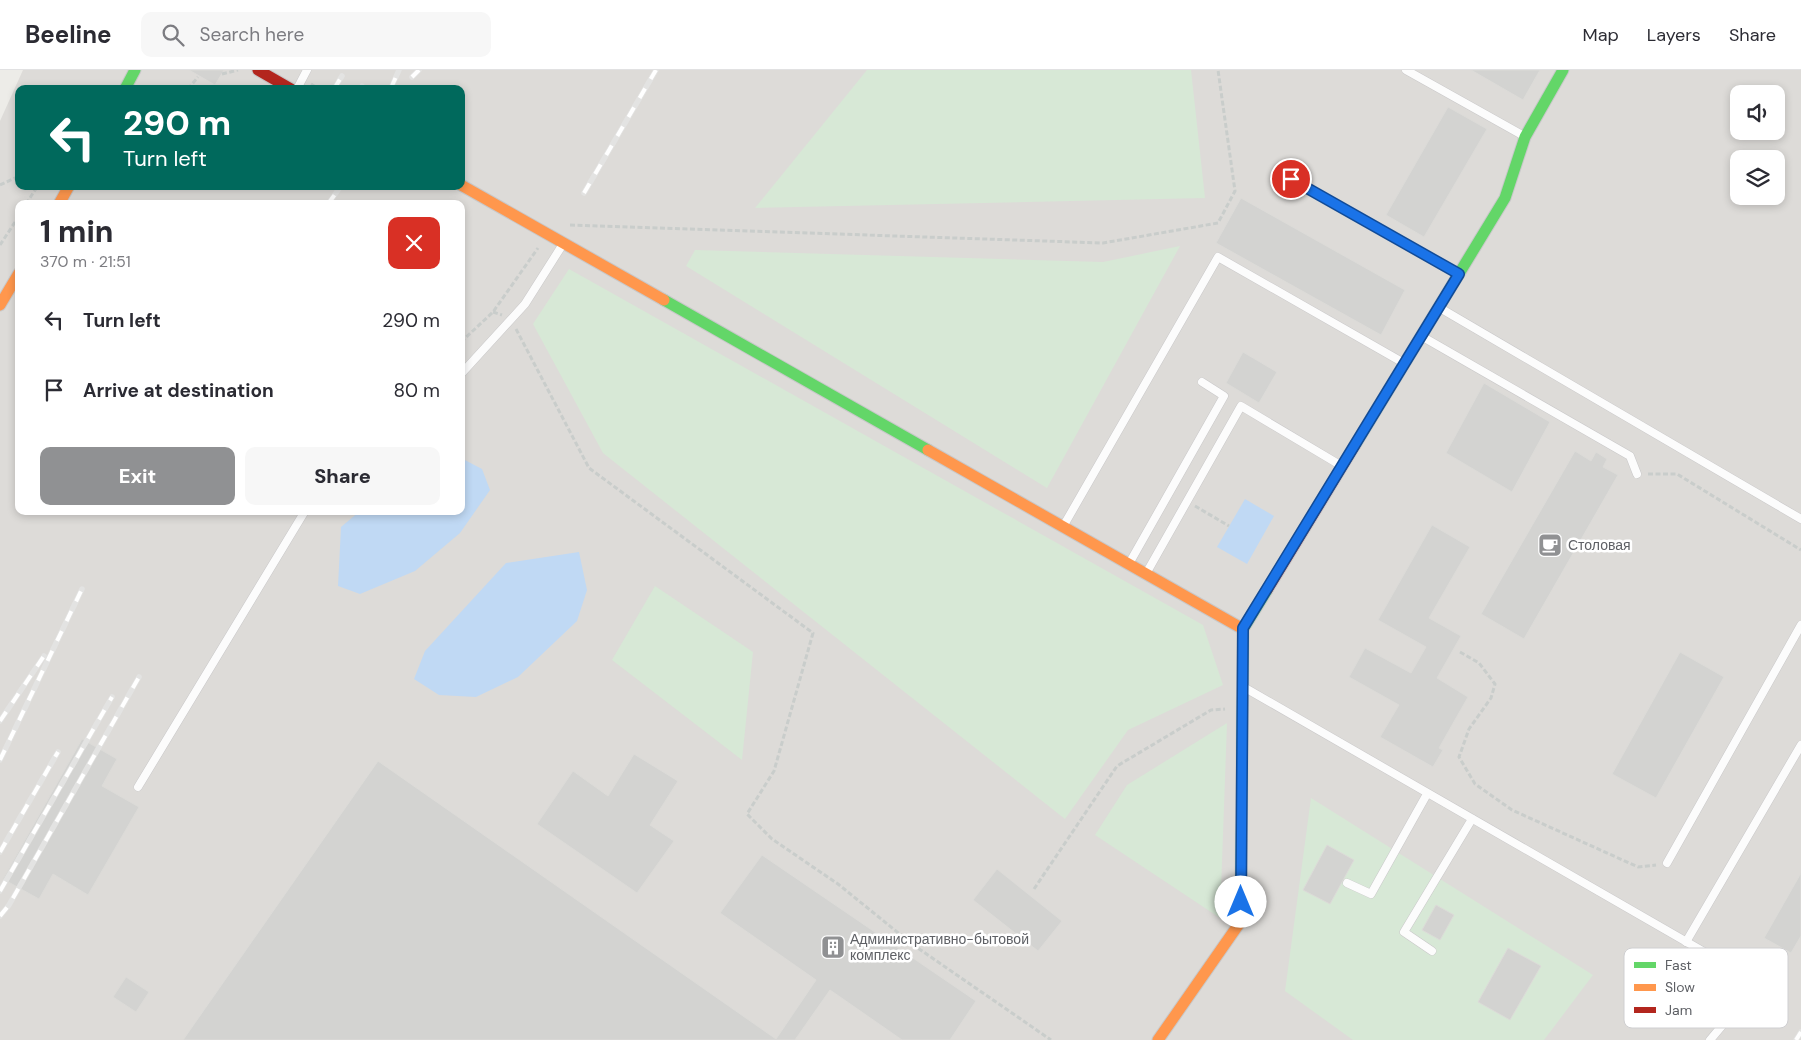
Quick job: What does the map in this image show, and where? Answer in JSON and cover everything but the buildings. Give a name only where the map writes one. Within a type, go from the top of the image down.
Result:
[{"type":"street","points":[[127,85],[135,70]]},
{"type":"street","points":[[258,70],[284,85]]},
{"type":"street","points":[[1158,1040],[1241,921],[1243,628],[1505,198],[1526,137],[1563,70]]},
{"type":"street","points":[[465,187],[1243,628]]},
{"type":"street","points":[[0,305],[15,280]]},
{"type":"lane","points":[[299,85],[307,70]]},
{"type":"lane","points":[[1406,70],[1526,137]]},
{"type":"lane","points":[[1291,179],[1459,274]]},
{"type":"lane","points":[[465,370],[525,304],[564,244]]},
{"type":"lane","points":[[1063,527],[1218,257],[1404,363]]},
{"type":"lane","points":[[1438,307],[1801,519]]},
{"type":"lane","points":[[1421,336],[1630,456],[1637,474]]},
{"type":"lane","points":[[1129,564],[1224,396],[1202,382]]},
{"type":"lane","points":[[1146,574],[1241,406],[1342,466]]},
{"type":"lane","points":[[138,787],[303,515]]},
{"type":"lane","points":[[1666,863],[1801,625]]},
{"type":"lane","points":[[1243,687],[1697,948]]},
{"type":"lane","points":[[1686,942],[1801,745]]},
{"type":"lane","points":[[1347,883],[1371,894],[1428,794]]},
{"type":"lane","points":[[1432,951],[1404,932],[1472,819]]},
{"type":"lane","points":[[1710,1040],[1720,1028]]},
{"type":"path","points":[[222,74],[238,70]]},
{"type":"path","points":[[563,225],[1103,243],[1218,222],[1235,191],[1218,70]]},
{"type":"path","points":[[191,85],[198,77]]},
{"type":"path","points":[[0,184],[15,178]]},
{"type":"path","points":[[0,245],[15,222]]},
{"type":"path","points":[[465,338],[493,312],[540,245]]},
{"type":"path","points":[[493,312],[511,320],[589,468],[814,633],[774,771],[746,814],[772,839],[838,884],[912,944],[1051,1040]]},
{"type":"path","points":[[1637,474],[1677,474],[1801,550]]},
{"type":"path","points":[[1187,501],[1229,526]]},
{"type":"path","points":[[1460,652],[1479,663],[1495,684],[1491,698],[1469,730],[1460,757],[1475,784],[1512,810],[1638,868],[1666,863]]},
{"type":"path","points":[[1034,889],[1117,766],[1210,710],[1242,709]]},
{"type":"shaded area","points":[[23,70],[1801,70],[1801,1040],[0,1040],[0,121],[15,88],[15,190],[465,190],[465,85],[16,85]]},
{"type":"green space","points":[[867,70],[1191,70],[1205,198],[755,208]]},
{"type":"green space","points":[[1180,246],[1047,488],[686,266],[695,250],[1103,262]]},
{"type":"green space","points":[[569,269],[1203,625],[1223,685],[1128,730],[1065,819],[603,453],[533,324]]},
{"type":"green space","points":[[655,586],[753,652],[742,760],[612,660]]},
{"type":"green space","points":[[1227,723],[1220,918],[1095,835],[1127,785]]},
{"type":"green space","points":[[1311,798],[1593,975],[1544,1040],[1353,1040],[1285,991]]},
{"type":"water","points":[[465,460],[482,469],[490,490],[460,533],[415,571],[360,594],[338,586],[341,527],[355,515],[465,515]]},
{"type":"water","points":[[1245,499],[1274,516],[1247,564],[1217,547]]},
{"type":"water","points":[[579,552],[587,590],[577,621],[518,677],[476,697],[439,695],[414,679],[425,651],[506,563]]},
{"type":"railway","points":[[392,85],[399,70]]},
{"type":"railway","points":[[412,77],[419,70]]},
{"type":"railway","points":[[584,193],[656,70]]},
{"type":"railway","points":[[336,85],[342,76]]},
{"type":"railway","points":[[331,200],[338,190]]},
{"type":"railway","points":[[0,760],[82,589]]},
{"type":"railway","points":[[0,721],[44,656]]},
{"type":"railway","points":[[0,916],[9,905],[139,677]]},
{"type":"railway","points":[[0,891],[112,697]]},
{"type":"railway","points":[[0,852],[58,752]]},
{"type":"railway","points":[[1796,1040],[1801,1032]]},
{"type":"traffic: fast","points":[[127,85],[135,70]]},
{"type":"traffic: fast","points":[[1355,445],[1505,198],[1525,137],[1563,70]]},
{"type":"traffic: fast","points":[[664,300],[928,450]]},
{"type":"traffic: fast","points":[[1241,884],[1243,629],[1267,590]]},
{"type":"traffic: slow","points":[[465,187],[664,300]]},
{"type":"traffic: slow","points":[[61,200],[67,190]]},
{"type":"traffic: slow","points":[[0,305],[15,280]]},
{"type":"traffic: slow","points":[[928,450],[1243,629]]},
{"type":"traffic: slow","points":[[1158,1040],[1241,921],[1241,884]]},
{"type":"traffic: jam","points":[[258,70],[284,85]]},
{"type":"traffic: jam","points":[[1267,590],[1355,445]]},
{"type":"place","name":"Столовая","points":[[1550,545]]},
{"type":"place","name":"Административно-бытовой комплекс","points":[[833,947]]},
{"type":"route","points":[[1241,902],[1243,628],[1459,274],[1291,179]]}]
